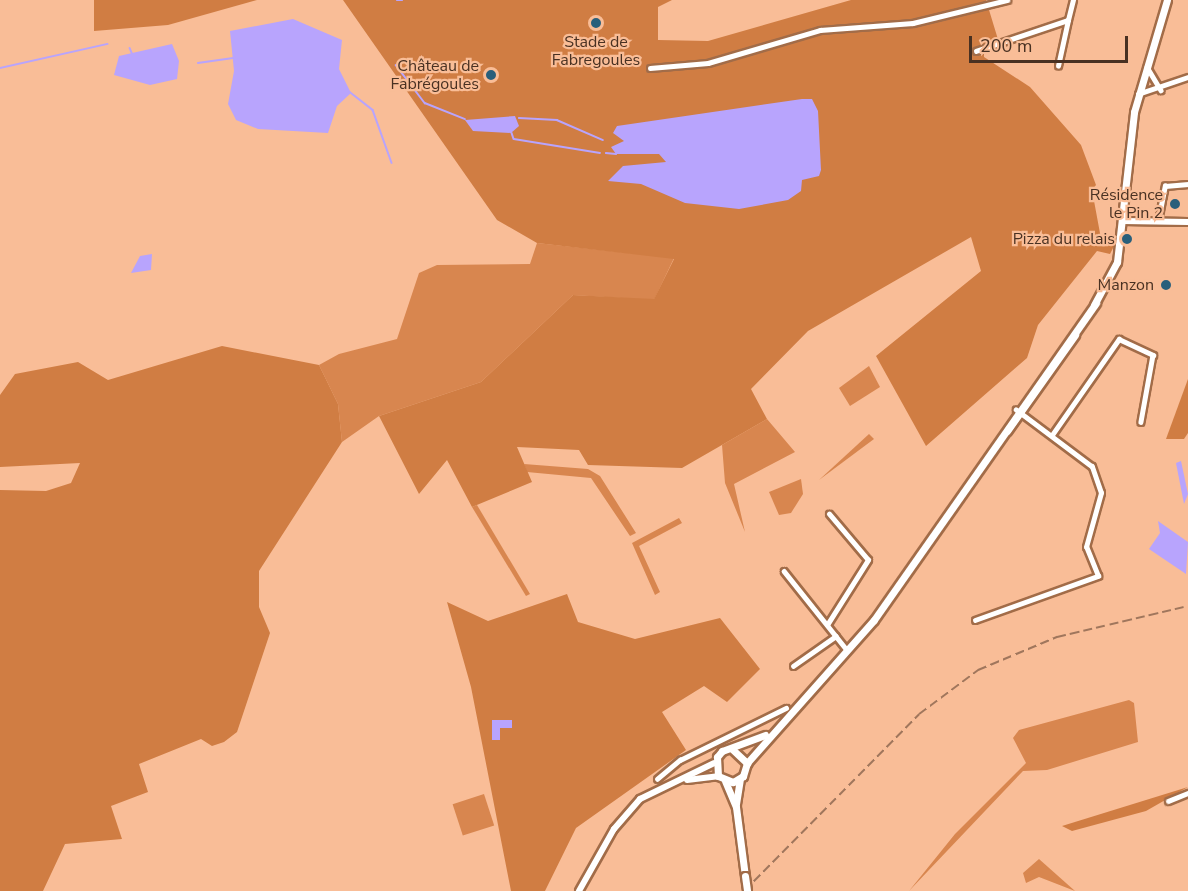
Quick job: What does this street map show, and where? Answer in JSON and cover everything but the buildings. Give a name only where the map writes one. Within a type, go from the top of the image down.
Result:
[{"type":"main road","points":[[736,807],[740,779],[747,763],[769,732],[849,652],[1096,303],[1117,261],[1123,221],[1131,127],[1138,94],[1167,0]]},
{"type":"main road","points":[[747,891],[736,807],[725,781],[718,776],[714,763],[723,751],[769,732]]},
{"type":"main road","points":[[732,749],[747,763]]},
{"type":"main road","points":[[725,781],[740,779]]},
{"type":"street","points":[[650,68],[708,63],[820,30],[913,22],[973,3],[1007,0]]},
{"type":"street","points":[[1058,66],[1073,0]]},
{"type":"street","points":[[976,51],[1068,20]]},
{"type":"street","points":[[1147,66],[1161,90]]},
{"type":"street","points":[[1138,94],[1161,90],[1188,77]]},
{"type":"street","points":[[1158,221],[1165,186],[1188,184]]},
{"type":"street","points":[[1123,221],[1188,222]]},
{"type":"street","points":[[1052,435],[1119,339],[1153,356],[1141,422]]},
{"type":"street","points":[[975,621],[1098,576],[1086,547],[1099,482],[1084,457],[1018,412]]},
{"type":"street","points":[[827,625],[868,560],[829,514]]},
{"type":"street","points":[[783,571],[849,652]]},
{"type":"street","points":[[793,666],[836,636]]},
{"type":"street","points":[[657,779],[717,740],[786,708]]},
{"type":"street","points":[[717,740],[723,751]]},
{"type":"street","points":[[579,891],[624,816],[640,799],[714,763]]},
{"type":"street","points":[[672,783],[718,776]]},
{"type":"street","points":[[1168,801],[1188,793]]},
{"type":"shaded area","points":[[94,0],[257,0],[168,25],[94,31]]},
{"type":"shaded area","points":[[343,0],[672,0],[658,7],[658,40],[708,41],[851,0],[986,0],[1000,46],[984,51],[984,57],[1030,87],[1081,145],[1096,185],[1092,190],[1102,244],[1116,242],[1110,254],[1097,251],[1038,325],[1027,358],[926,446],[876,356],[981,271],[971,237],[808,331],[751,389],[767,419],[682,468],[588,465],[579,450],[517,447],[532,482],[472,507],[447,460],[419,494],[379,416],[481,382],[573,295],[654,299],[674,259],[537,243],[497,220]]},
{"type":"shaded area","points":[[293,19],[342,40],[339,69],[351,93],[337,106],[328,133],[258,129],[236,120],[228,104],[234,71],[230,31]]},
{"type":"shaded area","points":[[172,44],[179,61],[177,79],[150,85],[114,75],[119,56]]},
{"type":"shaded area","points":[[812,99],[818,111],[821,170],[819,176],[802,180],[801,191],[788,200],[739,209],[685,203],[641,184],[608,181],[623,166],[666,162],[659,154],[616,154],[611,147],[624,141],[613,133],[617,126]]},
{"type":"shaded area","points":[[515,116],[519,126],[511,133],[473,131],[465,120]]},
{"type":"shaded area","points":[[537,243],[674,258],[654,300],[573,295],[481,382],[379,416],[342,442],[338,404],[319,365],[339,354],[397,339],[419,273],[437,265],[530,264]]},
{"type":"shaded area","points":[[152,254],[151,270],[131,273],[140,256]]},
{"type":"shaded area","points":[[222,346],[319,365],[338,404],[342,442],[259,571],[259,607],[270,633],[237,732],[224,742],[212,746],[201,739],[139,764],[148,792],[111,806],[122,839],[65,844],[43,891],[0,891],[0,490],[46,491],[71,483],[80,463],[0,467],[0,395],[15,374],[78,362],[108,380]]},
{"type":"shaded area","points":[[869,366],[880,387],[850,406],[839,388]]},
{"type":"shaded area","points":[[1188,379],[1188,433],[1184,439],[1166,439]]},
{"type":"shaded area","points":[[767,419],[795,452],[734,484],[745,532],[725,483],[722,445]]},
{"type":"shaded area","points":[[869,434],[874,439],[819,480]]},
{"type":"shaded area","points":[[1181,461],[1188,494],[1184,504],[1176,463]]},
{"type":"shaded area","points":[[524,464],[588,469],[600,476],[636,533],[630,536],[591,478],[527,472]]},
{"type":"shaded area","points":[[801,479],[803,494],[791,513],[779,515],[769,492]]},
{"type":"shaded area","points":[[477,505],[530,594],[526,596],[472,507]]},
{"type":"shaded area","points":[[679,518],[682,523],[639,546],[660,592],[655,595],[632,543]]},
{"type":"shaded area","points":[[1158,521],[1188,542],[1186,574],[1149,549],[1160,533]]},
{"type":"shaded area","points":[[567,594],[578,622],[635,639],[720,618],[760,669],[727,702],[704,686],[662,712],[686,750],[576,828],[545,891],[511,891],[471,687],[447,602],[488,621]]},
{"type":"shaded area","points":[[1129,700],[1134,703],[1138,742],[1047,770],[1023,771],[909,891],[955,834],[1026,763],[1013,738],[1019,730]]},
{"type":"shaded area","points":[[492,720],[512,720],[512,728],[500,728],[500,740],[492,740]]},
{"type":"shaded area","points":[[1188,787],[1146,811],[1072,831],[1062,826]]},
{"type":"shaded area","points":[[484,794],[494,825],[463,836],[453,804]]},
{"type":"shaded area","points":[[1039,859],[1075,891],[1039,877],[1026,883],[1023,873]]},
{"type":"waterway","points":[[397,0],[402,0]]},
{"type":"waterway","points":[[0,68],[107,44]]},
{"type":"waterway","points":[[130,48],[133,55]]},
{"type":"waterway","points":[[198,63],[235,58]]},
{"type":"waterway","points":[[396,65],[425,103],[465,119]]},
{"type":"waterway","points":[[350,92],[373,110],[392,163]]},
{"type":"waterway","points":[[519,118],[557,120],[603,140]]},
{"type":"waterway","points":[[512,133],[514,139],[600,153]]},
{"type":"waterway","points":[[606,153],[616,154]]},
{"type":"railway","points":[[744,891],[919,714],[978,670],[1057,637],[1188,606]]},
{"type":"place","name":"Stade de Fabregoules","points":[[596,23]]},
{"type":"place","name":"Château de Fabrégoules","points":[[491,75]]},
{"type":"place","name":"Résidence le Pin 2","points":[[1175,204]]},
{"type":"place","name":"Pizza du relais","points":[[1127,239]]},
{"type":"place","name":"Manzon","points":[[1166,285]]}]
